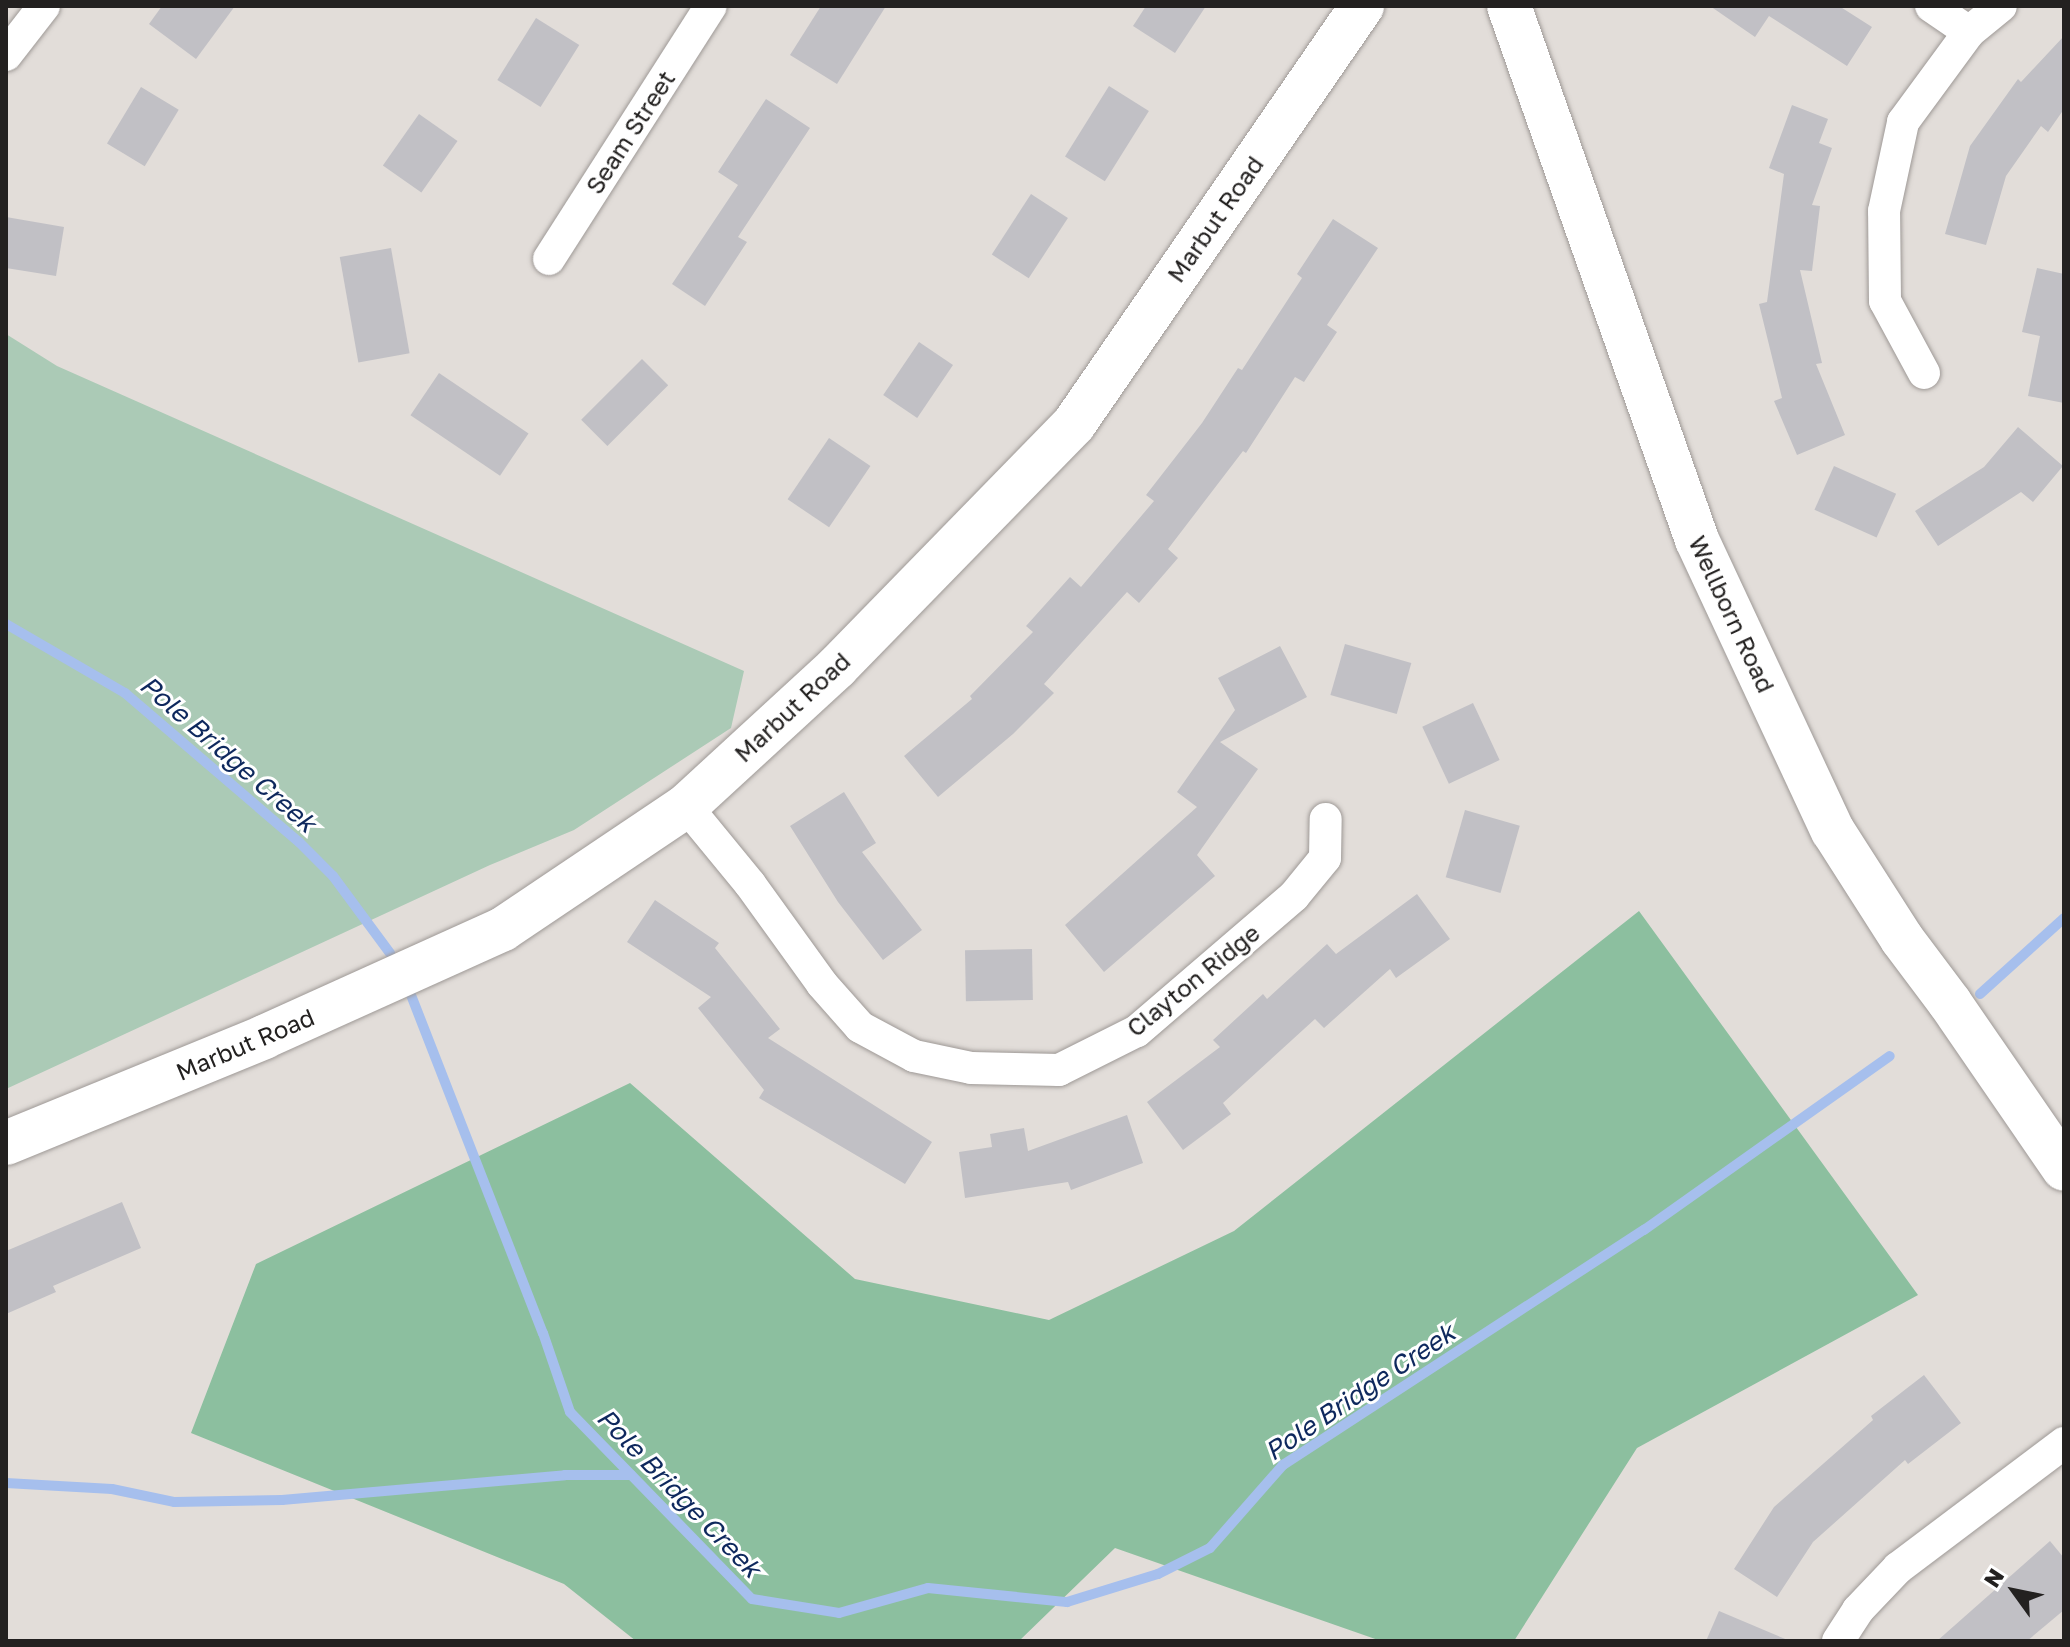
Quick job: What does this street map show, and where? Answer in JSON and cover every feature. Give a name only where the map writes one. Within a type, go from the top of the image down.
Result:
[{"type":"street","points":[[6,55],[44,6]]},
{"type":"street","name":"Seam Street","points":[[549,259],[711,6]]},
{"type":"street","name":"Marbut Road","points":[[6,1143],[264,1037],[503,929],[686,806],[837,667],[1074,424],[1362,6]]},
{"type":"street","name":"Wellborn Road","points":[[1509,6],[1697,540],[1833,831],[1902,939],[2064,1169]]},
{"type":"street","points":[[1931,6],[1969,32]]},
{"type":"street","points":[[1924,373],[1885,301],[1884,211],[1903,122],[1969,32],[2001,6]]},
{"type":"street","name":"Clayton Ridge","points":[[686,806],[750,884],[822,984],[860,1027],[914,1056],[971,1068],[1059,1070],[1137,1031],[1294,896],[1325,858],[1326,819]]},
{"type":"street","points":[[1838,1641],[1858,1610],[1898,1568],[2064,1443]]},
{"type":"green space","points":[[6,334],[57,366],[744,671],[731,728],[574,830],[490,865],[6,1089]]},
{"type":"green space","points":[[1639,911],[1918,1295],[1637,1448],[1514,1641],[1381,1641],[1115,1548],[1019,1641],[636,1641],[564,1584],[191,1433],[256,1264],[630,1083],[855,1279],[1049,1320],[1234,1231]]},
{"type":"building","points":[[162,6],[235,6],[196,59],[149,24]]},
{"type":"building","points":[[821,6],[886,6],[837,84],[790,55]]},
{"type":"building","points":[[1146,6],[1206,6],[1175,53],[1133,26]]},
{"type":"building","points":[[1710,6],[1839,6],[1872,27],[1847,66],[1769,16],[1755,37]]},
{"type":"building","points":[[536,18],[579,45],[541,107],[497,80]]},
{"type":"building","points":[[2064,36],[2064,109],[2048,132],[2041,126],[2006,176],[1986,245],[1945,234],[1970,146],[2018,79],[2021,82]]},
{"type":"building","points":[[1109,86],[1149,111],[1105,181],[1065,156]]},
{"type":"building","points":[[141,87],[179,110],[145,166],[107,144]]},
{"type":"building","points":[[766,99],[810,128],[738,237],[747,242],[705,306],[672,284],[738,185],[718,172]]},
{"type":"building","points":[[1792,105],[1828,119],[1819,143],[1832,148],[1812,205],[1820,206],[1812,271],[1800,270],[1822,363],[1816,364],[1845,435],[1797,455],[1774,401],[1782,398],[1759,304],[1767,302],[1784,174],[1769,168]]},
{"type":"building","points":[[419,114],[458,141],[421,193],[383,166]]},
{"type":"building","points":[[1031,194],[1068,218],[1029,278],[992,254]]},
{"type":"building","points":[[6,217],[64,227],[56,276],[6,268]]},
{"type":"building","points":[[1333,219],[1378,248],[1327,325],[1337,332],[1304,382],[1295,377],[1246,453],[1243,451],[1168,549],[1178,558],[1139,603],[1127,592],[1044,684],[1054,693],[1013,734],[938,797],[904,756],[972,699],[970,696],[1033,632],[1026,626],[1070,577],[1081,587],[1154,501],[1146,495],[1202,423],[1238,368],[1242,370],[1302,278],[1297,274]]},
{"type":"building","points":[[391,248],[410,353],[358,362],[340,257]]},
{"type":"building","points":[[2037,268],[2064,274],[2064,403],[2028,396],[2040,336],[2022,332]]},
{"type":"building","points":[[919,342],[953,365],[917,418],[883,395]]},
{"type":"building","points":[[642,359],[668,385],[607,446],[581,420]]},
{"type":"building","points":[[439,373],[529,433],[500,476],[410,415]]},
{"type":"building","points":[[2018,427],[2063,466],[2033,502],[2021,492],[1938,546],[1915,511],[1984,467]]},
{"type":"building","points":[[829,438],[870,466],[829,527],[788,499]]},
{"type":"building","points":[[1834,466],[1896,494],[1877,538],[1814,510]]},
{"type":"building","points":[[1345,644],[1411,663],[1397,714],[1330,695]]},
{"type":"building","points":[[1280,646],[1307,697],[1220,742],[1258,769],[1197,855],[1215,876],[1104,972],[1065,925],[1197,807],[1177,792],[1235,710],[1218,678]]},
{"type":"building","points":[[1473,703],[1500,760],[1449,784],[1422,727]]},
{"type":"building","points":[[844,792],[876,843],[862,852],[922,930],[883,960],[838,902],[790,826]]},
{"type":"building","points":[[1465,810],[1520,826],[1500,893],[1446,877]]},
{"type":"building","points":[[1417,894],[1450,939],[1396,978],[1390,969],[1324,1028],[1315,1019],[1223,1103],[1231,1114],[1183,1150],[1147,1102],[1220,1047],[1213,1040],[1263,994],[1267,999],[1327,944],[1336,954]]},
{"type":"building","points":[[655,900],[719,943],[715,948],[780,1029],[768,1038],[932,1142],[905,1184],[759,1098],[764,1090],[698,1008],[711,997],[627,942]]},
{"type":"building","points":[[1032,949],[1033,1000],[966,1001],[965,950]]},
{"type":"building","points":[[1127,1115],[1143,1163],[1071,1190],[1068,1182],[965,1198],[959,1152],[992,1147],[990,1134],[1024,1128],[1028,1151]]},
{"type":"building","points":[[122,1202],[141,1248],[53,1286],[56,1292],[6,1314],[6,1251]]},
{"type":"building","points":[[1924,1375],[1961,1423],[1908,1464],[1905,1460],[1813,1542],[1777,1597],[1734,1569],[1774,1507],[1873,1420],[1871,1416]]},
{"type":"building","points":[[2050,1541],[2064,1558],[2064,1610],[2027,1641],[1937,1641]]},
{"type":"building","points":[[1719,1611],[1790,1641],[1706,1641]]},
{"type":"waterway","name":"Pole Bridge Creek","points":[[6,624],[125,693],[299,842],[333,876],[390,953]]},
{"type":"waterway","name":"Pole Bridge Creek","points":[[1980,994],[2064,918]]},
{"type":"waterway","name":"Pole Bridge Creek","points":[[411,995],[543,1333],[570,1412],[752,1599],[839,1613],[928,1588],[1067,1602],[1158,1574],[1210,1548],[1283,1465],[1644,1230],[1890,1056]]},
{"type":"waterway","points":[[6,1483],[112,1489],[174,1502],[282,1500],[565,1475],[631,1475]]}]
